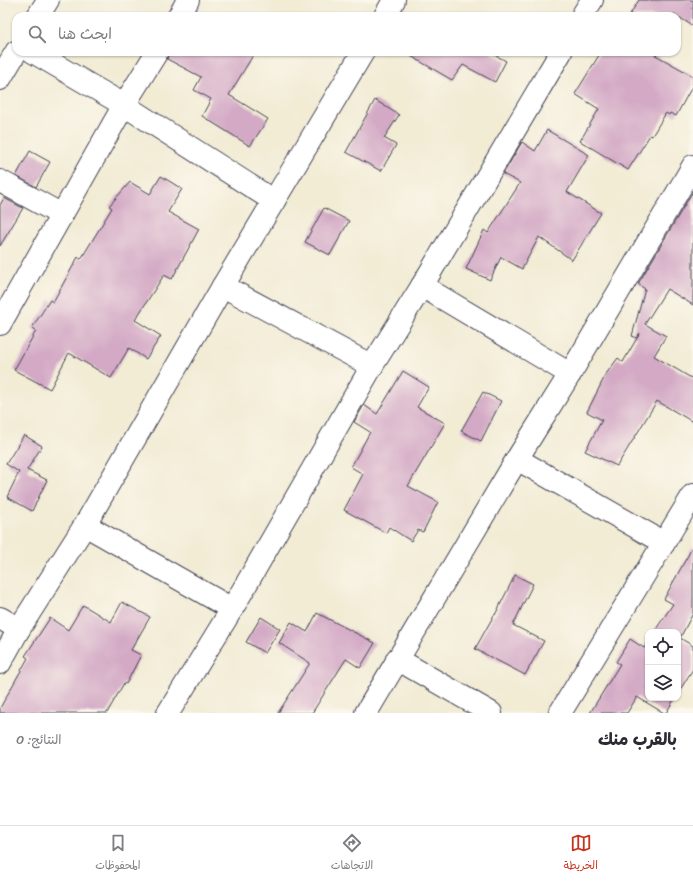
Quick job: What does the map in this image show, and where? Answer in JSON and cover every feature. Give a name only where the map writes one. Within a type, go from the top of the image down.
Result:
[{"type":"street","points":[[40,12],[48,0]]},
{"type":"street","points":[[180,12],[188,0]]},
{"type":"street","points":[[387,12],[394,0]]},
{"type":"street","points":[[584,12],[592,0]]},
{"type":"street","points":[[0,79],[14,56]]},
{"type":"street","points":[[40,56],[124,105],[274,201]]},
{"type":"street","points":[[0,324],[124,105],[154,56]]},
{"type":"street","points":[[0,663],[19,629],[85,525],[222,286],[361,56]]},
{"type":"street","points":[[173,711],[372,366],[422,286],[559,56]]},
{"type":"street","points":[[366,713],[693,166]]},
{"type":"street","points":[[0,181],[62,216]]},
{"type":"street","points":[[222,286],[372,366]]},
{"type":"street","points":[[422,286],[570,374]]},
{"type":"street","points":[[518,459],[664,543]]},
{"type":"street","points":[[560,713],[693,495]]},
{"type":"street","points":[[85,525],[232,610]]},
{"type":"street","points":[[0,618],[19,629]]},
{"type":"street","points":[[397,659],[491,713]]},
{"type":"building","points":[[639,0],[693,0],[693,26],[681,18],[681,12],[632,12]]},
{"type":"building","points":[[168,56],[253,56],[229,95],[268,119],[250,146],[202,116],[211,99],[194,90],[201,77],[167,59]]},
{"type":"building","points":[[411,56],[497,56],[506,61],[495,82],[463,65],[452,80]]},
{"type":"building","points":[[599,56],[657,56],[693,76],[693,85],[676,116],[666,113],[628,170],[580,141],[599,109],[575,94]]},
{"type":"building","points":[[375,100],[399,115],[384,138],[396,145],[381,171],[346,152]]},
{"type":"building","points":[[547,130],[589,155],[567,192],[601,213],[572,260],[539,237],[522,269],[501,257],[490,280],[466,269],[484,230],[488,233],[520,183],[503,174],[522,142],[535,151]]},
{"type":"building","points":[[30,151],[50,162],[36,187],[16,176]]},
{"type":"building","points":[[161,176],[182,189],[168,212],[199,229],[172,279],[164,275],[135,320],[161,336],[146,359],[129,348],[111,378],[69,353],[50,389],[14,370],[36,331],[32,328],[50,300],[53,302],[78,257],[81,259],[112,208],[109,206],[130,182],[150,194]]},
{"type":"building","points":[[693,191],[693,305],[667,289],[645,324],[666,336],[654,356],[693,379],[693,422],[657,401],[617,466],[585,451],[602,420],[587,412],[606,374],[618,358],[623,362],[640,333],[637,338],[632,336],[645,289],[638,284]]},
{"type":"building","points":[[4,198],[23,208],[0,246],[0,205]]},
{"type":"building","points":[[324,208],[349,221],[330,255],[305,242]]},
{"type":"building","points":[[403,371],[429,387],[417,407],[445,423],[408,486],[438,502],[423,532],[418,530],[411,541],[389,527],[386,533],[344,510],[363,474],[351,467],[370,432],[354,422],[364,405],[377,414]]},
{"type":"building","points":[[483,392],[501,401],[481,441],[461,431]]},
{"type":"building","points":[[24,435],[42,446],[27,470],[47,480],[32,511],[7,497],[19,472],[6,464]]},
{"type":"building","points":[[693,546],[693,616],[692,615],[681,636],[681,629],[656,629],[673,604],[664,599]]},
{"type":"building","points":[[515,575],[533,584],[513,625],[544,641],[525,675],[475,649],[495,615]]},
{"type":"building","points":[[122,602],[150,617],[131,650],[141,655],[126,684],[124,683],[107,713],[0,713],[0,708],[28,658],[25,656],[50,618],[68,630],[83,605],[111,622]]},
{"type":"building","points":[[317,613],[375,643],[360,668],[346,659],[312,713],[278,713],[310,663],[279,643],[291,622],[307,632]]},
{"type":"building","points":[[261,617],[280,629],[265,653],[246,642]]},
{"type":"building","points":[[630,639],[644,648],[645,646],[645,701],[673,701],[666,713],[637,697],[627,713],[590,713],[620,664],[616,662]]},
{"type":"building","points":[[681,639],[693,646],[693,669],[681,688]]}]
